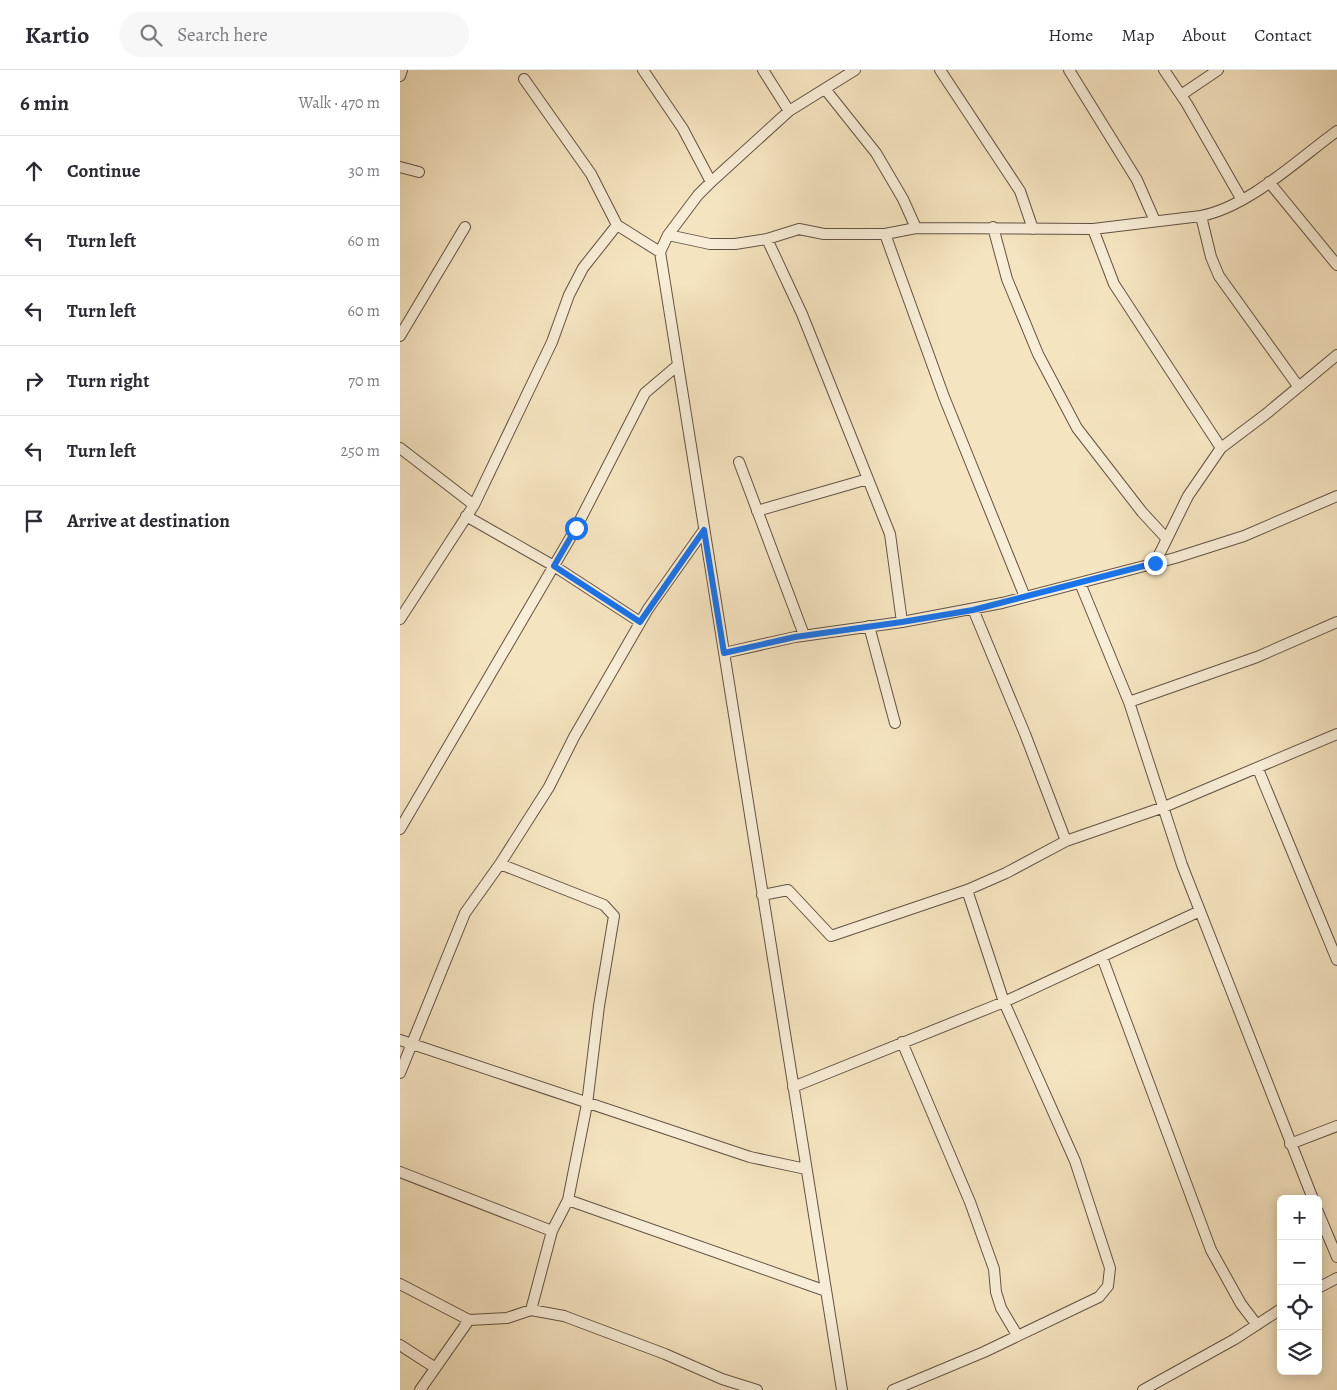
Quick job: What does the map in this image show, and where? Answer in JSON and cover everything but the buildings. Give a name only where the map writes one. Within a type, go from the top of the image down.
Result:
[{"type":"street","points":[[400,76],[402,70]]},
{"type":"street","points":[[643,70],[684,130],[711,182]]},
{"type":"street","points":[[763,70],[789,111]]},
{"type":"street","points":[[842,1390],[660,252],[668,235],[698,195],[711,182],[789,111],[855,70]]},
{"type":"street","points":[[940,70],[1020,191],[1033,229]]},
{"type":"street","points":[[1069,70],[1137,180],[1155,221]]},
{"type":"street","points":[[1164,70],[1182,95],[1242,200]]},
{"type":"street","points":[[1182,95],[1218,70]]},
{"type":"street","points":[[524,79],[591,174],[617,225],[660,252]]},
{"type":"street","points":[[825,89],[876,153],[903,200],[916,228]]},
{"type":"street","points":[[668,235],[710,244],[735,244],[767,239],[799,229],[824,234],[885,234],[916,228],[1093,229],[1201,216],[1218,213],[1242,200],[1337,131]]},
{"type":"street","points":[[400,167],[419,172]]},
{"type":"street","points":[[1269,182],[1337,265]]},
{"type":"street","points":[[1201,216],[1211,257],[1219,276],[1298,386]]},
{"type":"street","points":[[400,619],[405,601],[474,505],[552,342],[569,295],[583,268],[617,225]]},
{"type":"street","points":[[400,336],[465,227]]},
{"type":"street","points":[[993,227],[1006,279],[1038,354],[1077,428],[1142,512],[1166,538]]},
{"type":"street","points":[[1093,229],[1114,284],[1221,448]]},
{"type":"street","points":[[885,234],[944,397],[1025,597]]},
{"type":"street","points":[[767,239],[802,314],[890,534],[902,622]]},
{"type":"street","points":[[1155,563],[1188,496],[1221,448],[1266,414],[1337,355]]},
{"type":"street","points":[[400,829],[554,566],[646,393],[678,365]]},
{"type":"street","points":[[400,448],[474,505]]},
{"type":"street","points":[[739,462],[804,635]]},
{"type":"street","points":[[757,511],[868,479]]},
{"type":"street","points":[[724,653],[804,635],[973,610],[1080,583],[1244,536],[1337,496]]},
{"type":"street","points":[[466,516],[554,566],[640,622]]},
{"type":"street","points":[[400,1073],[456,931],[465,913],[500,864],[549,787],[574,737],[640,622],[704,530]]},
{"type":"street","points":[[1080,583],[1129,702],[1182,865],[1311,1195]]},
{"type":"street","points":[[973,610],[1025,734],[1066,841]]},
{"type":"street","points":[[1129,702],[1257,658],[1337,622]]},
{"type":"street","points":[[869,626],[894,723]]},
{"type":"street","points":[[762,895],[788,890],[831,936],[967,890],[1006,873],[1066,841],[1164,807],[1258,770],[1337,734]]},
{"type":"street","points":[[1258,770],[1337,960]]},
{"type":"street","points":[[500,864],[604,905],[614,916],[598,1006],[587,1104],[568,1200],[552,1231],[531,1310]]},
{"type":"street","points":[[893,1390],[984,1352],[1099,1298],[1108,1286],[1110,1268],[1075,1161],[1004,1002],[967,890]]},
{"type":"street","points":[[793,1087],[1004,1002],[1200,911]]},
{"type":"street","points":[[1102,957],[1211,1250],[1241,1304],[1257,1325]]},
{"type":"street","points":[[400,1040],[750,1157],[806,1170]]},
{"type":"street","points":[[902,1042],[970,1202],[994,1269],[996,1292],[1001,1308],[1017,1335]]},
{"type":"street","points":[[1290,1144],[1337,1126]]},
{"type":"street","points":[[400,1172],[552,1231]]},
{"type":"street","points":[[568,1200],[826,1291]]},
{"type":"street","points":[[1322,1221],[1337,1257]]},
{"type":"street","points":[[1322,1286],[1337,1278]]},
{"type":"street","points":[[400,1284],[469,1320],[507,1318],[531,1310],[564,1316],[665,1354],[722,1379],[757,1390]]},
{"type":"street","points":[[1143,1390],[1277,1312]]},
{"type":"street","points":[[420,1390],[434,1367],[469,1320]]},
{"type":"street","points":[[400,1345],[434,1367]]},
{"type":"route","points":[[576,528],[554,566],[640,622],[704,530],[724,653],[795,637],[973,610],[1155,563]]}]
